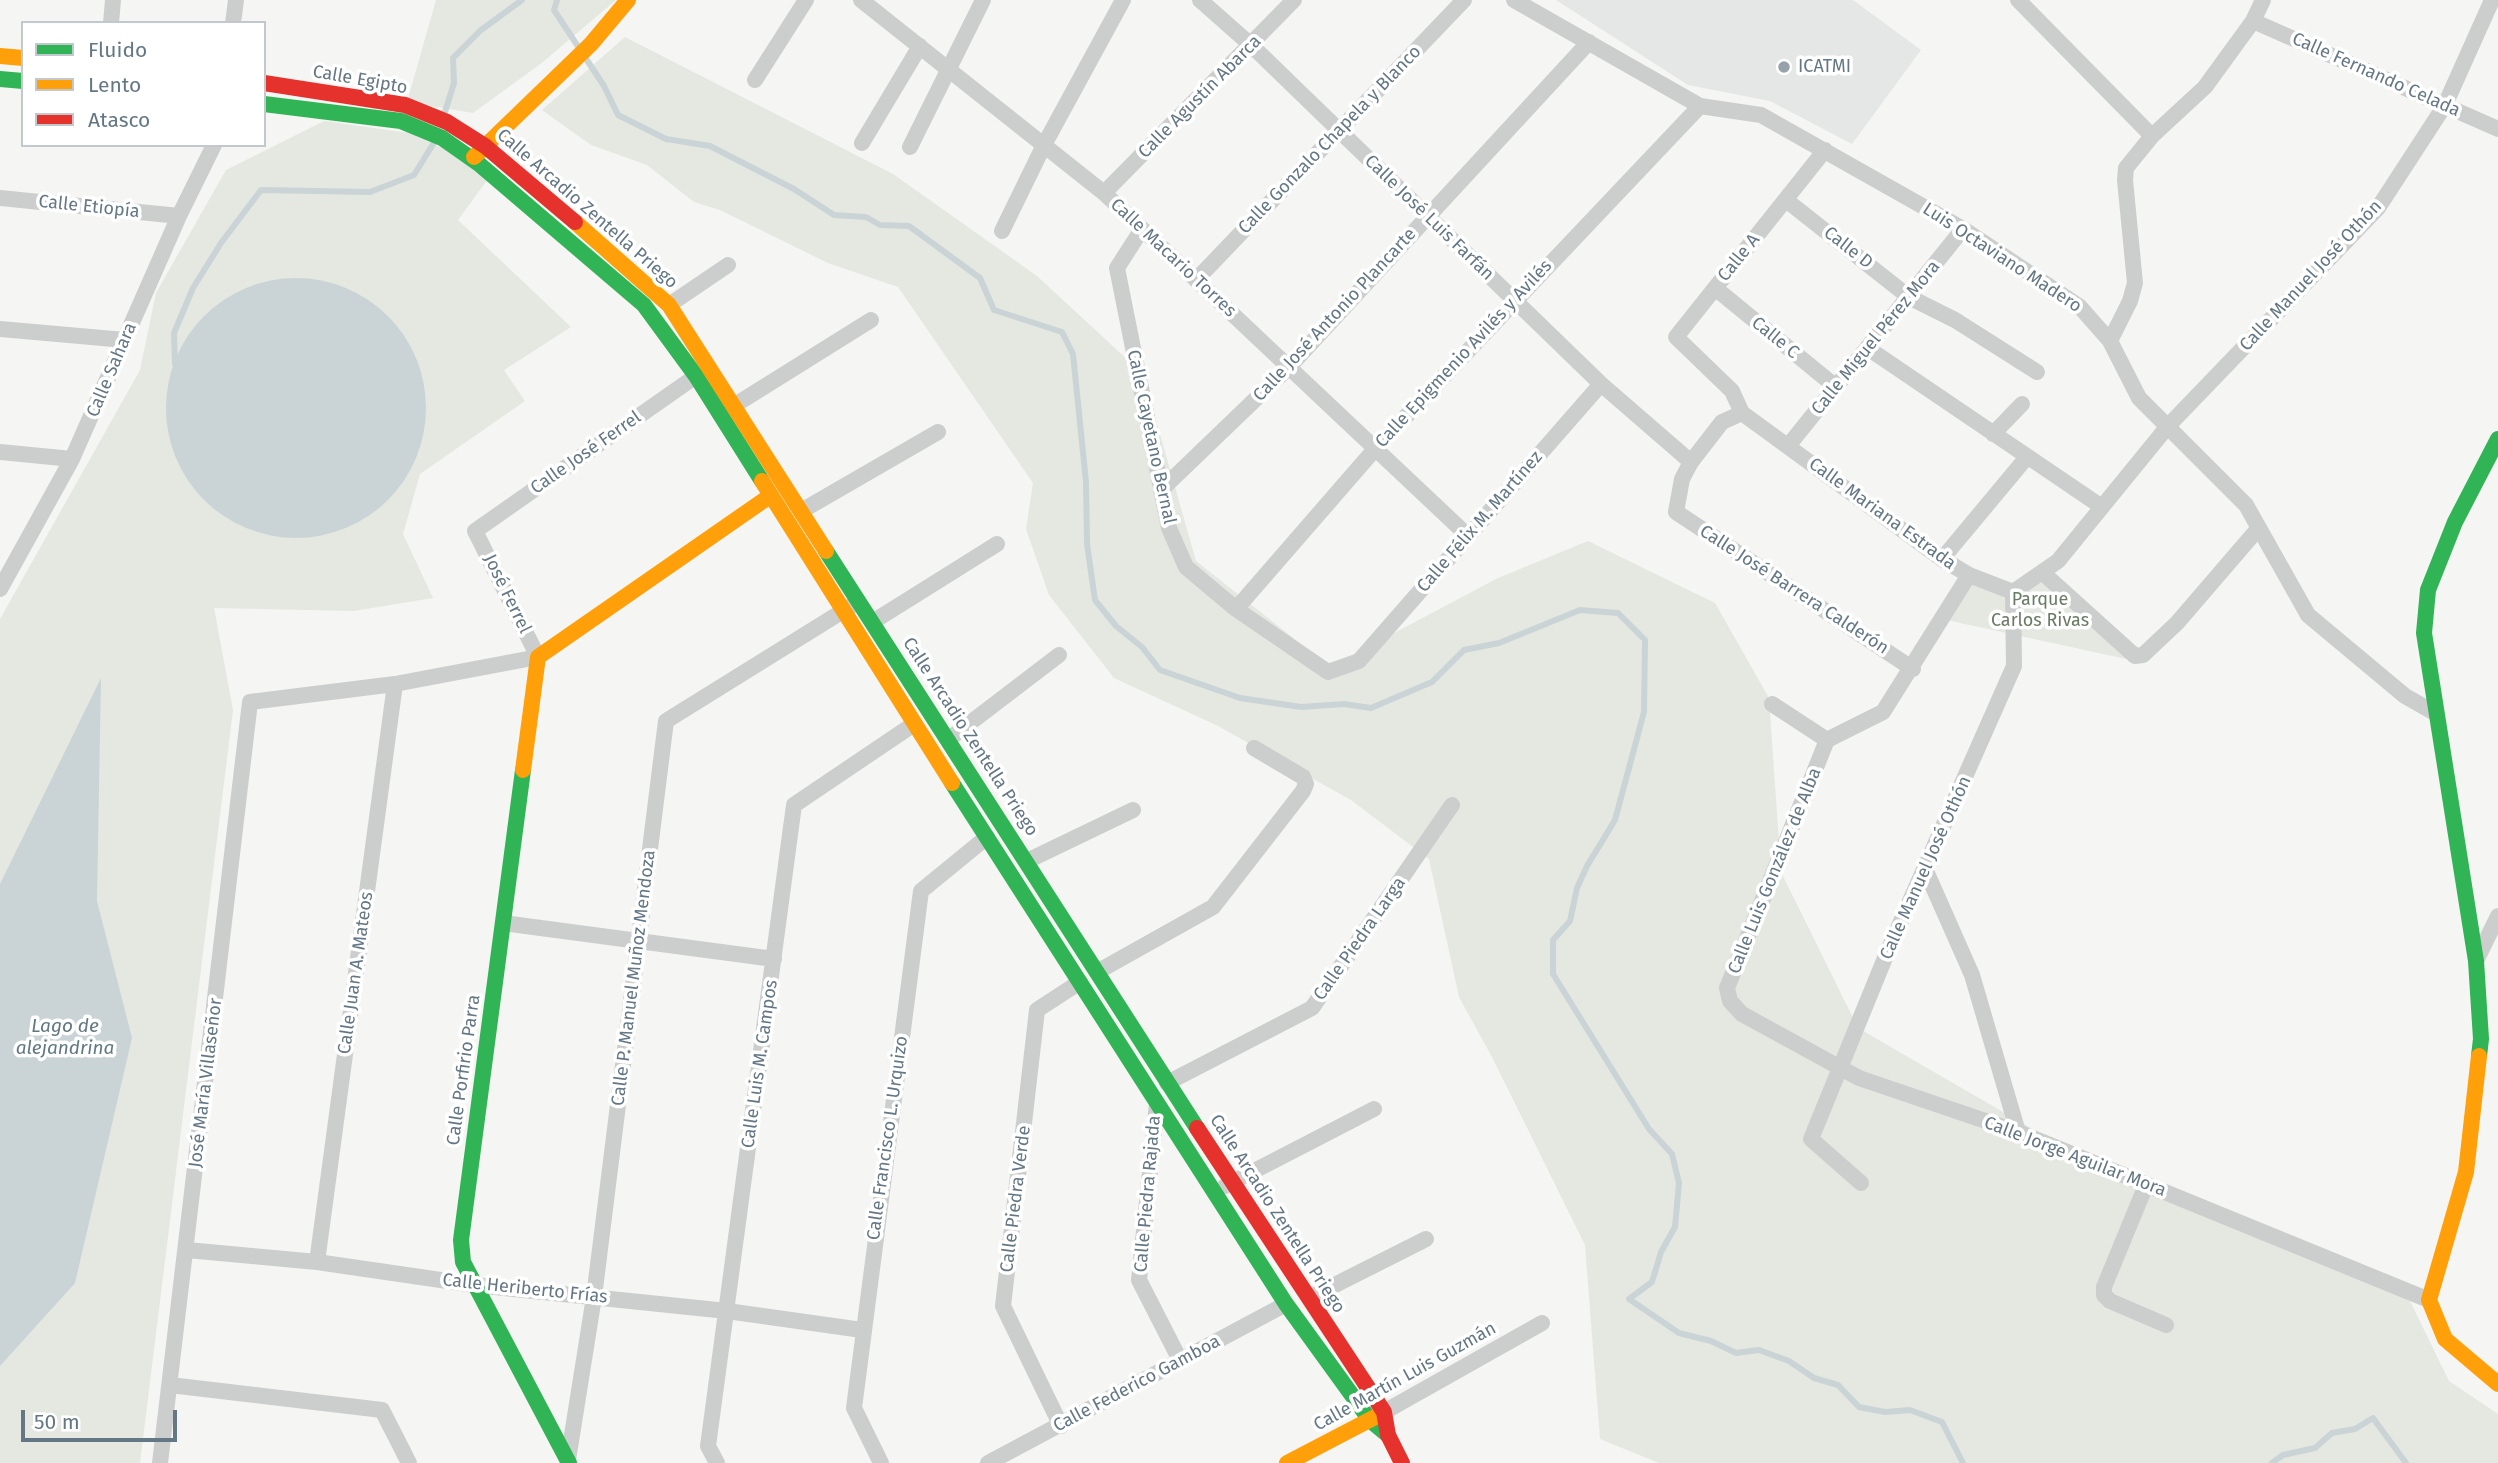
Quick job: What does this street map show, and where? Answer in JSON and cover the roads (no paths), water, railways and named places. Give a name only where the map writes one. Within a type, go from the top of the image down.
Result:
[{"type":"street","points":[[111,21],[113,0]]},
{"type":"street","points":[[233,21],[236,0]]},
{"type":"street","points":[[472,160],[591,44],[628,0]]},
{"type":"street","points":[[755,80],[806,0]]},
{"type":"street","name":"Calle Macario Torres","points":[[862,0],[1104,193],[1467,535]]},
{"type":"street","points":[[910,147],[983,0]]},
{"type":"street","points":[[1002,231],[1044,145],[1123,0]]},
{"type":"street","name":"Calle José Luis Farfán","points":[[1200,0],[1252,46],[1601,384],[1691,462]]},
{"type":"street","name":"Calle Agustín Abarca","points":[[1104,193],[1252,46],[1294,0]]},
{"type":"street","name":"Calle Gonzalo Chapela y Blanco","points":[[1196,280],[1464,0]]},
{"type":"street","name":"Luis Octaviano Madero","points":[[1514,0],[1700,106],[1761,115],[1963,229],[2080,307],[2110,341],[2139,398],[2246,505],[2257,530],[2308,615],[2405,696],[2435,713]]},
{"type":"street","points":[[2018,0],[2152,136]]},
{"type":"street","points":[[2110,341],[2130,301],[2135,283],[2126,169],[2152,136],[2205,87],[2253,21],[2263,0]]},
{"type":"street","name":"Calle Manuel José Othón","points":[[2168,426],[2378,208],[2445,104],[2492,0]]},
{"type":"street","name":"Calle Fernando Celada","points":[[2253,21],[2498,129]]},
{"type":"street","name":"Calle José Antonio Plancarte","points":[[1161,491],[1289,367],[1589,42]]},
{"type":"street","points":[[862,143],[920,47]]},
{"type":"street","points":[[0,56],[21,58]]},
{"type":"street","points":[[0,79],[21,81]]},
{"type":"street","name":"Calle Egipto","points":[[266,83],[447,122]]},
{"type":"street","name":"Calle Egipto","points":[[266,104],[403,113],[442,138]]},
{"type":"street","name":"Calle Epigmenio Avilés y Avilés","points":[[1236,609],[1375,449],[1700,106]]},
{"type":"street","name":"Calle Arcadio Zentella Priego","points":[[447,122],[485,146],[637,274],[669,305],[803,510],[1167,1083],[1309,1298],[1402,1463]]},
{"type":"street","name":"Calle Arcadio Zentella Priego","points":[[442,138],[613,275],[644,305],[696,376],[842,612],[1286,1304],[1377,1416]]},
{"type":"street","name":"Calle Sahara","points":[[0,589],[5,574],[72,459],[179,216],[213,147]]},
{"type":"street","name":"Calle A","points":[[1742,413],[1732,391],[1676,337],[1825,150]]},
{"type":"street","name":"Calle Etiopía","points":[[0,198],[179,216]]},
{"type":"street","name":"Calle D","points":[[1786,200],[1909,297],[1955,320],[2038,372]]},
{"type":"street","name":"Calle Cayetano Bernal","points":[[1142,229],[1117,268],[1169,528],[1186,566],[1236,609],[1328,671],[1359,661]]},
{"type":"street","name":"Calle Miguel Pérez Mora","points":[[1788,446],[1869,349],[1963,229]]},
{"type":"street","points":[[669,305],[728,265]]},
{"type":"street","name":"Calle C","points":[[1715,288],[1836,387]]},
{"type":"street","points":[[735,405],[871,320]]},
{"type":"street","points":[[0,329],[125,340]]},
{"type":"street","points":[[1869,349],[2102,507]]},
{"type":"street","name":"Calle José Ferrel","points":[[475,531],[696,376]]},
{"type":"street","name":"Calle Félix M. Martínez","points":[[1359,661],[1601,384]]},
{"type":"street","points":[[1993,434],[2022,404]]},
{"type":"street","points":[[1691,462],[1721,422],[1742,413]]},
{"type":"street","name":"Calle Mariana Estrada","points":[[1742,413],[1942,559],[1969,575],[2013,592]]},
{"type":"street","points":[[2013,592],[2059,561],[2168,426]]},
{"type":"street","points":[[803,510],[938,432]]},
{"type":"street","points":[[2498,439],[2455,522],[2428,590],[2424,633],[2476,961],[2481,1039],[2466,1172],[2429,1300],[2445,1339],[2498,1384]]},
{"type":"street","points":[[0,452],[72,459]]},
{"type":"street","points":[[1942,559],[2027,457]]},
{"type":"street","name":"Calle José Barrera Calderón","points":[[1691,462],[1682,479],[1676,512],[1913,669]]},
{"type":"street","points":[[395,684],[538,657],[771,496]]},
{"type":"street","points":[[2043,573],[2135,656],[2143,655],[2177,623],[2257,530]]},
{"type":"street","name":"José Ferrel","points":[[475,531],[538,657]]},
{"type":"street","points":[[874,621],[998,544]]},
{"type":"street","points":[[1772,704],[1827,740],[1883,712],[1913,669],[1969,575]]},
{"type":"street","name":"Calle Manuel José Othón","points":[[1861,1183],[1811,1139],[2014,666],[2013,592]]},
{"type":"street","name":"Calle P. Manuel Muñoz Mendoza","points":[[569,1462],[593,1297],[666,721],[860,600]]},
{"type":"street","points":[[949,739],[1059,655]]},
{"type":"street","name":"Calle Porfirio Parra","points":[[538,657],[461,1240],[463,1262],[569,1462]]},
{"type":"street","name":"José María Villaseñor","points":[[160,1463],[250,702],[395,684]]},
{"type":"street","name":"Calle Juan A. Mateos","points":[[317,1262],[395,684]]},
{"type":"street","name":"Calle Luis M. Campos","points":[[717,1463],[708,1446],[794,805],[914,724]]},
{"type":"street","name":"Calle Luis González de Alba","points":[[1730,1001],[1727,988],[1827,740]]},
{"type":"street","points":[[1097,972],[1213,907],[1303,791],[1306,784],[1303,777],[1254,748]]},
{"type":"street","name":"Calle Piedra Larga","points":[[1167,1083],[1312,1008],[1452,805]]},
{"type":"street","points":[[1027,861],[1133,810]]},
{"type":"street","name":"Calle Francisco L. Urquizo","points":[[881,1463],[854,1408],[921,891],[987,837]]},
{"type":"street","points":[[1926,871],[1972,975],[2018,1132]]},
{"type":"street","points":[[2476,961],[2498,916]]},
{"type":"street","points":[[503,923],[774,959]]},
{"type":"street","name":"Calle Piedra Verde","points":[[1061,1426],[1003,1306],[1037,1010],[1080,982]]},
{"type":"street","name":"Calle Jorge Aguilar Mora","points":[[1730,1001],[1742,1014],[1859,1078],[2018,1132],[2429,1300]]},
{"type":"street","name":"Calle Piedra Rajada","points":[[1157,1103],[1139,1280],[1180,1360]]},
{"type":"street","points":[[1214,1192],[1374,1109]]},
{"type":"street","points":[[2146,1185],[2104,1287],[2104,1295],[2110,1301],[2166,1325]]},
{"type":"street","points":[[1309,1298],[1426,1239]]},
{"type":"street","name":"Calle Heriberto Frías","points":[[187,1250],[317,1262],[475,1285],[727,1311],[862,1330]]},
{"type":"street","name":"Calle Federico Gamboa","points":[[988,1463],[1286,1304]]},
{"type":"street","name":"Calle Martín Luis Guzmán","points":[[1287,1463],[1377,1416],[1542,1323]]},
{"type":"street","points":[[170,1385],[382,1410],[409,1463]]},
{"type":"water","points":[[296,278],[346,288],[368,300],[388,316],[404,336],[416,358],[426,408],[416,458],[404,480],[388,500],[368,516],[346,528],[296,538],[246,528],[224,516],[204,500],[188,480],[176,458],[166,408],[176,358],[188,336],[204,316],[224,300],[246,288]]},
{"type":"water","name":"Lago de alejandrina","points":[[101,678],[97,901],[132,1038],[75,1283],[0,1366],[0,884]]},
{"type":"waterway","points":[[444,115],[454,83],[453,58],[481,30],[522,0]]},
{"type":"waterway","points":[[557,0],[554,10],[604,86],[618,115],[666,139],[710,146],[794,189],[834,215],[866,217],[880,225],[909,226],[980,278],[994,310],[1062,332],[1073,354],[1086,482],[1087,544],[1095,600],[1116,626],[1142,647],[1160,670],[1240,698],[1301,707],[1344,704],[1371,708],[1432,682],[1464,650],[1499,643],[1580,610],[1618,613],[1645,640],[1644,712],[1615,820],[1577,888],[1570,921],[1553,940],[1553,974],[1649,1129],[1672,1154],[1679,1183],[1675,1227],[1661,1252],[1652,1282],[1629,1299],[1679,1333],[1711,1341],[1736,1353],[1759,1350],[1789,1361],[1814,1378],[1838,1385],[1859,1407],[1885,1412],[1910,1410],[1942,1422],[1963,1463]]},
{"type":"waterway","points":[[175,364],[174,333],[193,288],[221,243],[261,190],[370,192],[414,175],[435,141]]},
{"type":"waterway","points":[[2272,1463],[2283,1455],[2315,1448],[2332,1433],[2355,1429],[2373,1418],[2406,1463]]},
{"type":"place","name":"ICATMI","points":[[1784,67]]},
{"type":"park label","name":"Parque Carlos Rivas","points":[[2040,610]]}]
